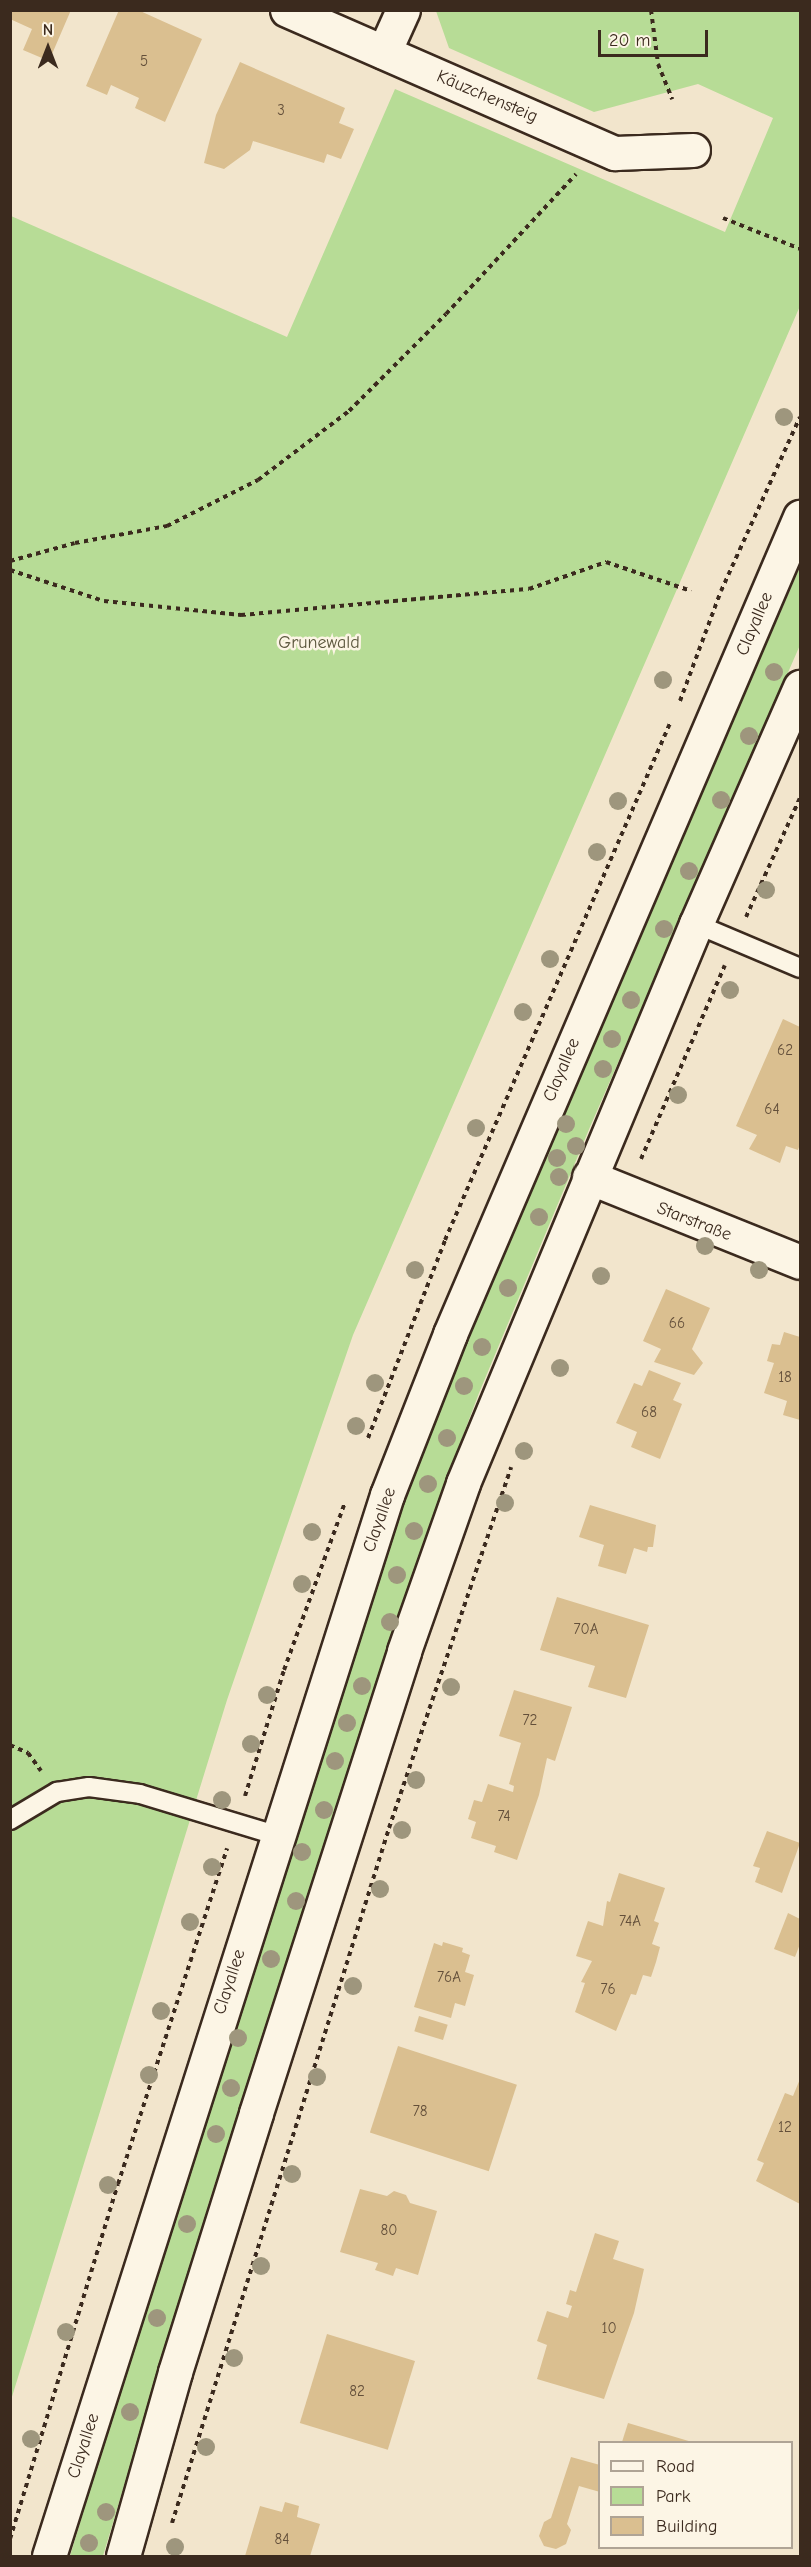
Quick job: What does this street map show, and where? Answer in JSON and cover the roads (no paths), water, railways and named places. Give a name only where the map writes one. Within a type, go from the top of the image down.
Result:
[{"type":"main road","name":"Käuzchensteig","points":[[287,10],[615,153],[693,150]]},
{"type":"main road","points":[[384,52],[403,10]]},
{"type":"main road","name":"Clayallee","points":[[49,2556],[276,1835],[387,1495],[450,1334],[801,517]]},
{"type":"main road","points":[[123,2556],[182,2350],[404,1651],[462,1483],[696,924],[801,687]]},
{"type":"main road","name":"Starstraße","points":[[589,1177],[801,1262]]},
{"type":"lane","points":[[696,924],[801,968]]},
{"type":"lane","points":[[10,1820],[57,1792],[89,1787],[140,1794],[276,1835]]},
{"type":"park label","name":"Grunewald","points":[[319,643]]}]
